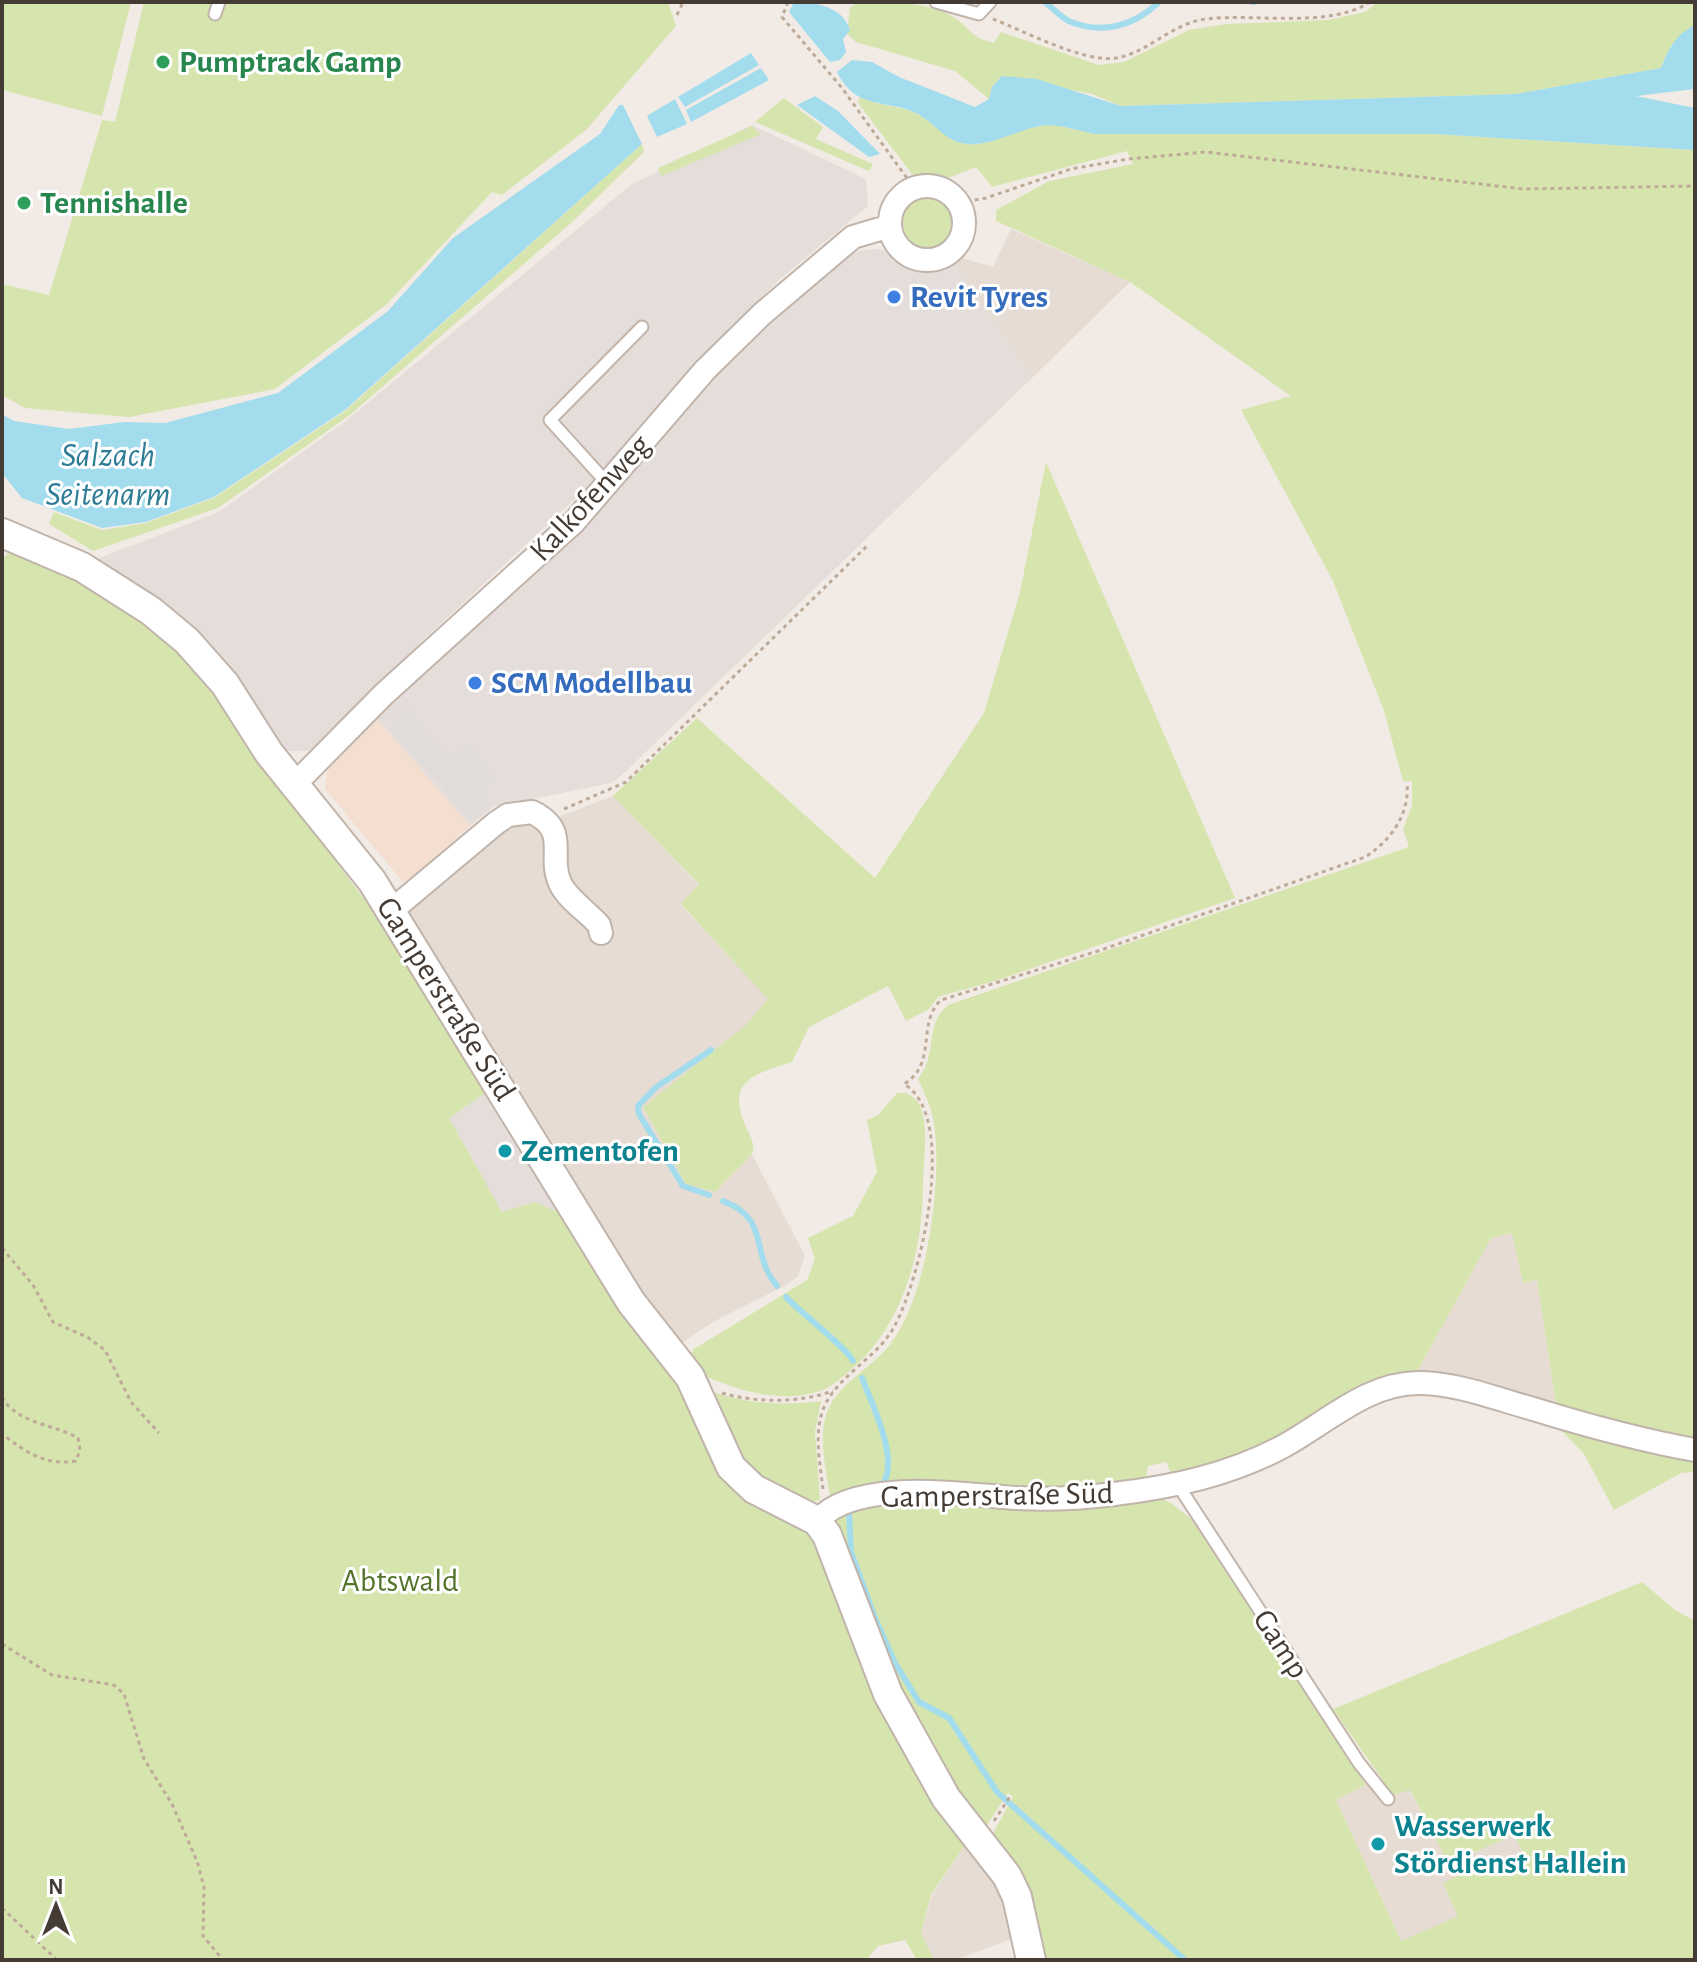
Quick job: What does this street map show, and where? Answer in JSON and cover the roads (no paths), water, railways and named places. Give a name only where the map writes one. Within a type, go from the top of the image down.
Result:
[{"type":"street","points":[[939,187],[959,203],[964,231],[950,252],[938,258],[913,257],[902,249],[890,226],[897,202],[914,188],[939,187]]},
{"type":"street","name":"Kalkofenweg","points":[[295,784],[384,694],[563,532],[705,370],[811,269],[853,237],[890,226]]},
{"type":"street","name":"Gamperstraße Süd","points":[[2,533],[109,582],[187,641],[225,684],[247,722],[372,881],[631,1302],[690,1377],[722,1453],[739,1478],[767,1498],[822,1516],[862,1499],[914,1491],[1065,1498],[1178,1485],[1207,1478],[1281,1447],[1367,1396],[1415,1383],[1460,1389],[1627,1437],[1695,1450]]},
{"type":"street","points":[[391,911],[508,815],[532,812],[542,817],[556,837],[559,881],[599,925],[601,933]]},
{"type":"street","points":[[822,1516],[872,1660],[888,1694],[946,1798],[1007,1876],[1017,1897],[1031,1960]]},
{"type":"lane","points":[[936,2],[979,14],[990,2]]},
{"type":"lane","points":[[607,483],[550,420],[642,327]]},
{"type":"lane","name":"Gamp","points":[[1178,1485],[1359,1763],[1388,1799]]},
{"type":"water","points":[[794,2],[827,7],[846,22],[850,30],[843,39],[846,52],[840,60],[830,62],[789,12]]},
{"type":"water","points":[[1695,25],[1695,89],[1636,96],[1695,108],[1695,150],[1434,134],[1095,134],[1047,125],[986,143],[968,144],[953,140],[916,113],[873,102],[853,93],[837,72],[852,60],[872,62],[899,77],[975,107],[989,99],[992,87],[1002,76],[1037,79],[1121,106],[1516,94],[1661,68],[1674,43]]},
{"type":"water","points":[[751,53],[759,65],[685,107],[678,97]]},
{"type":"water","points":[[761,68],[769,80],[691,122],[686,110]]},
{"type":"water","points":[[815,96],[838,111],[880,154],[869,157],[797,105]]},
{"type":"water","points":[[675,99],[687,124],[657,137],[647,116]]},
{"type":"water","name":"Salzach Seitenarm","points":[[619,105],[623,105],[642,144],[345,410],[214,497],[146,522],[102,528],[22,498],[2,473],[2,414],[14,421],[69,429],[124,422],[165,423],[278,393],[388,311],[453,238],[600,134]]},
{"type":"waterway","points":[[1045,2],[1068,21],[1095,28],[1129,22],[1159,2]]},
{"type":"waterway","points":[[709,1195],[683,1186],[639,1114],[638,1106],[655,1088],[711,1050]]},
{"type":"waterway","points":[[723,1201],[748,1218],[769,1274],[777,1286]]},
{"type":"waterway","points":[[786,1297],[853,1361]]},
{"type":"waterway","points":[[862,1378],[887,1450],[886,1478],[879,1488]]},
{"type":"waterway","points":[[849,1512],[851,1552],[875,1618],[895,1663],[919,1702],[949,1718],[997,1792],[1185,1960]]},
{"type":"place","name":"Pumptrack Gamp","points":[[163,62]]},
{"type":"place","name":"Tennishalle","points":[[24,203]]},
{"type":"place","name":"Revit Tyres","points":[[894,297]]},
{"type":"place","name":"SCM Modellbau","points":[[475,683]]},
{"type":"place","name":"Zementofen","points":[[505,1151]]},
{"type":"place","name":"Wasserwerk Stördienst Hallein","points":[[1378,1844]]},
{"type":"park label","name":"Abtswald","points":[[400,1581]]}]
